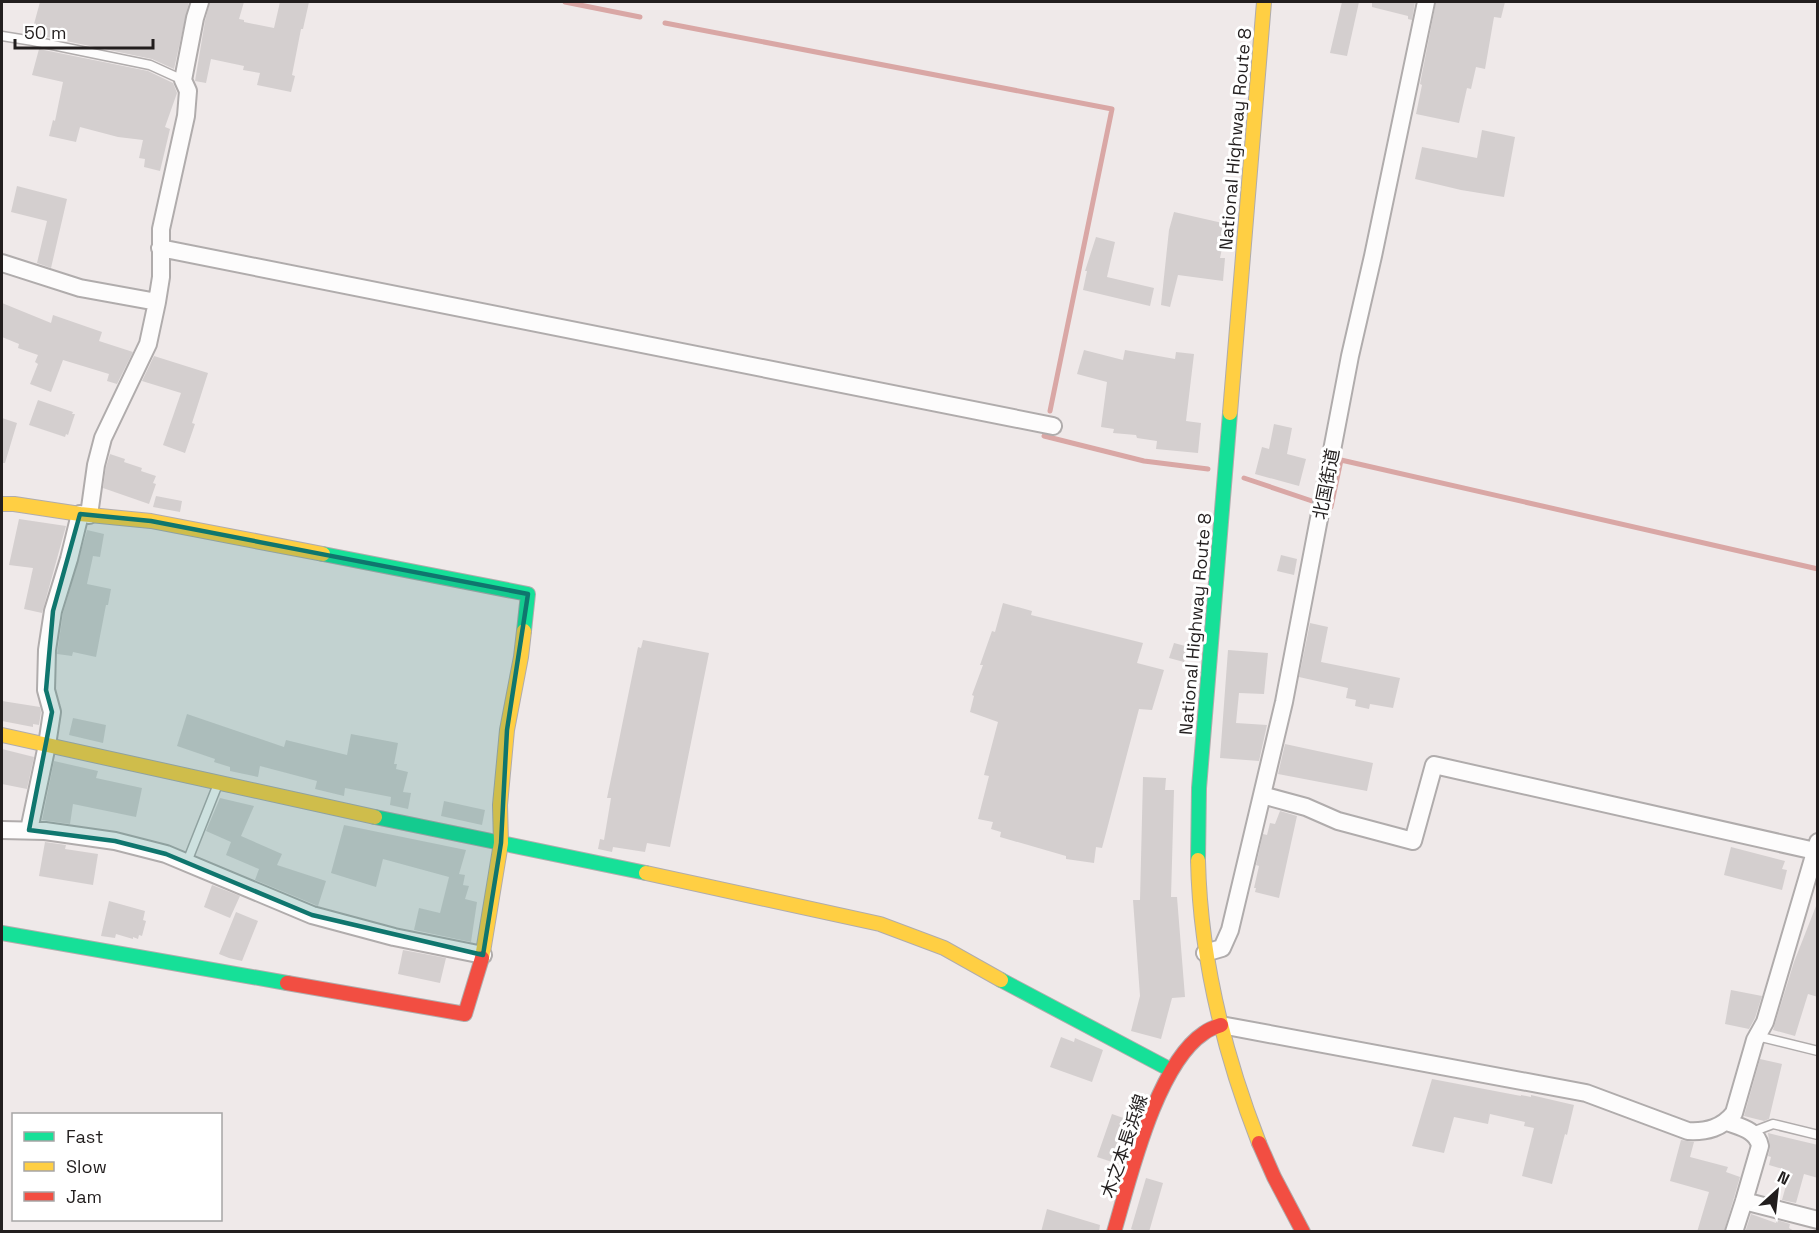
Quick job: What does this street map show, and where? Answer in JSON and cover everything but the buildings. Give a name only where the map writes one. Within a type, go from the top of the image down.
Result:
[{"type":"main road","name":"National Highway Route 8","points":[[1264,2],[1199,788],[1198,874],[1205,953],[1221,1025],[1245,1106],[1263,1152],[1287,1205],[1303,1232]]},
{"type":"main road","points":[[2,504],[151,521],[528,594],[521,657],[507,730],[500,804],[501,843],[483,955],[465,1014],[2,933]]},
{"type":"main road","points":[[2,735],[880,924],[944,948],[1172,1070]]},
{"type":"main road","name":"木之本長浜線","points":[[1114,1232],[1151,1113],[1172,1070],[1201,1034],[1221,1025]]},
{"type":"street","points":[[28,830],[52,712],[46,690],[47,650],[53,611],[85,514],[103,438],[148,344],[161,277],[161,229],[186,116],[188,91],[183,80],[200,2]]},
{"type":"street","name":"北国街道","points":[[1205,953],[1222,948],[1230,930],[1284,702],[1350,356],[1426,2]]},
{"type":"street","points":[[160,248],[1053,426]]},
{"type":"street","points":[[2,263],[80,288],[157,302]]},
{"type":"street","points":[[1221,1025],[1586,1093],[1688,1131],[1702,1132],[1714,1129],[1727,1122],[1734,1113],[1757,1036],[1765,1022],[1816,847],[1434,765],[1413,841],[1338,821],[1306,807],[1262,795]]},
{"type":"street","points":[[2,830],[28,830],[115,841],[166,854],[312,915],[394,937],[483,955]]},
{"type":"street","points":[[1727,1122],[1752,1132],[1759,1140],[1760,1146],[1734,1232]]},
{"type":"street","points":[[1744,1201],[1818,1220]]},
{"type":"lane","points":[[2,36],[150,66],[183,80]]},
{"type":"lane","points":[[187,862],[218,782]]},
{"type":"lane","points":[[1757,1036],[1818,1051]]},
{"type":"lane","points":[[1752,1132],[1773,1124],[1818,1136]]},
{"type":"highlighted area","points":[[80,514],[151,521],[528,594],[507,730],[501,843],[483,955],[312,915],[166,854],[115,841],[29,830],[52,712],[46,690],[53,611]]},
{"type":"waterway","points":[[565,2],[640,17]]},
{"type":"waterway","points":[[665,23],[1112,109],[1050,411]]},
{"type":"waterway","points":[[1044,436],[1144,461],[1208,469]]},
{"type":"waterway","points":[[1331,507],[1341,460],[1818,569]]},
{"type":"waterway","points":[[1244,478],[1315,502]]},
{"type":"traffic: fast","points":[[1198,860],[1199,788],[1230,413]]},
{"type":"traffic: fast","points":[[323,554],[528,594],[524,631]]},
{"type":"traffic: fast","points":[[375,817],[646,873]]},
{"type":"traffic: fast","points":[[2,933],[287,983]]},
{"type":"traffic: fast","points":[[1001,980],[1171,1070]]},
{"type":"traffic: slow","points":[[1230,413],[1264,2]]},
{"type":"traffic: slow","points":[[2,504],[151,521],[323,554]]},
{"type":"traffic: slow","points":[[482,958],[501,843],[500,805],[507,730],[524,631]]},
{"type":"traffic: slow","points":[[2,735],[375,817]]},
{"type":"traffic: slow","points":[[1198,860],[1203,932],[1216,1004],[1235,1074],[1259,1143]]},
{"type":"traffic: slow","points":[[646,873],[880,924],[944,948],[1001,980]]},
{"type":"traffic: jam","points":[[287,983],[465,1014],[482,958]]},
{"type":"traffic: jam","points":[[1114,1232],[1147,1124],[1172,1070],[1187,1049],[1206,1032],[1221,1025]]},
{"type":"traffic: jam","points":[[1259,1143],[1303,1232]]}]
